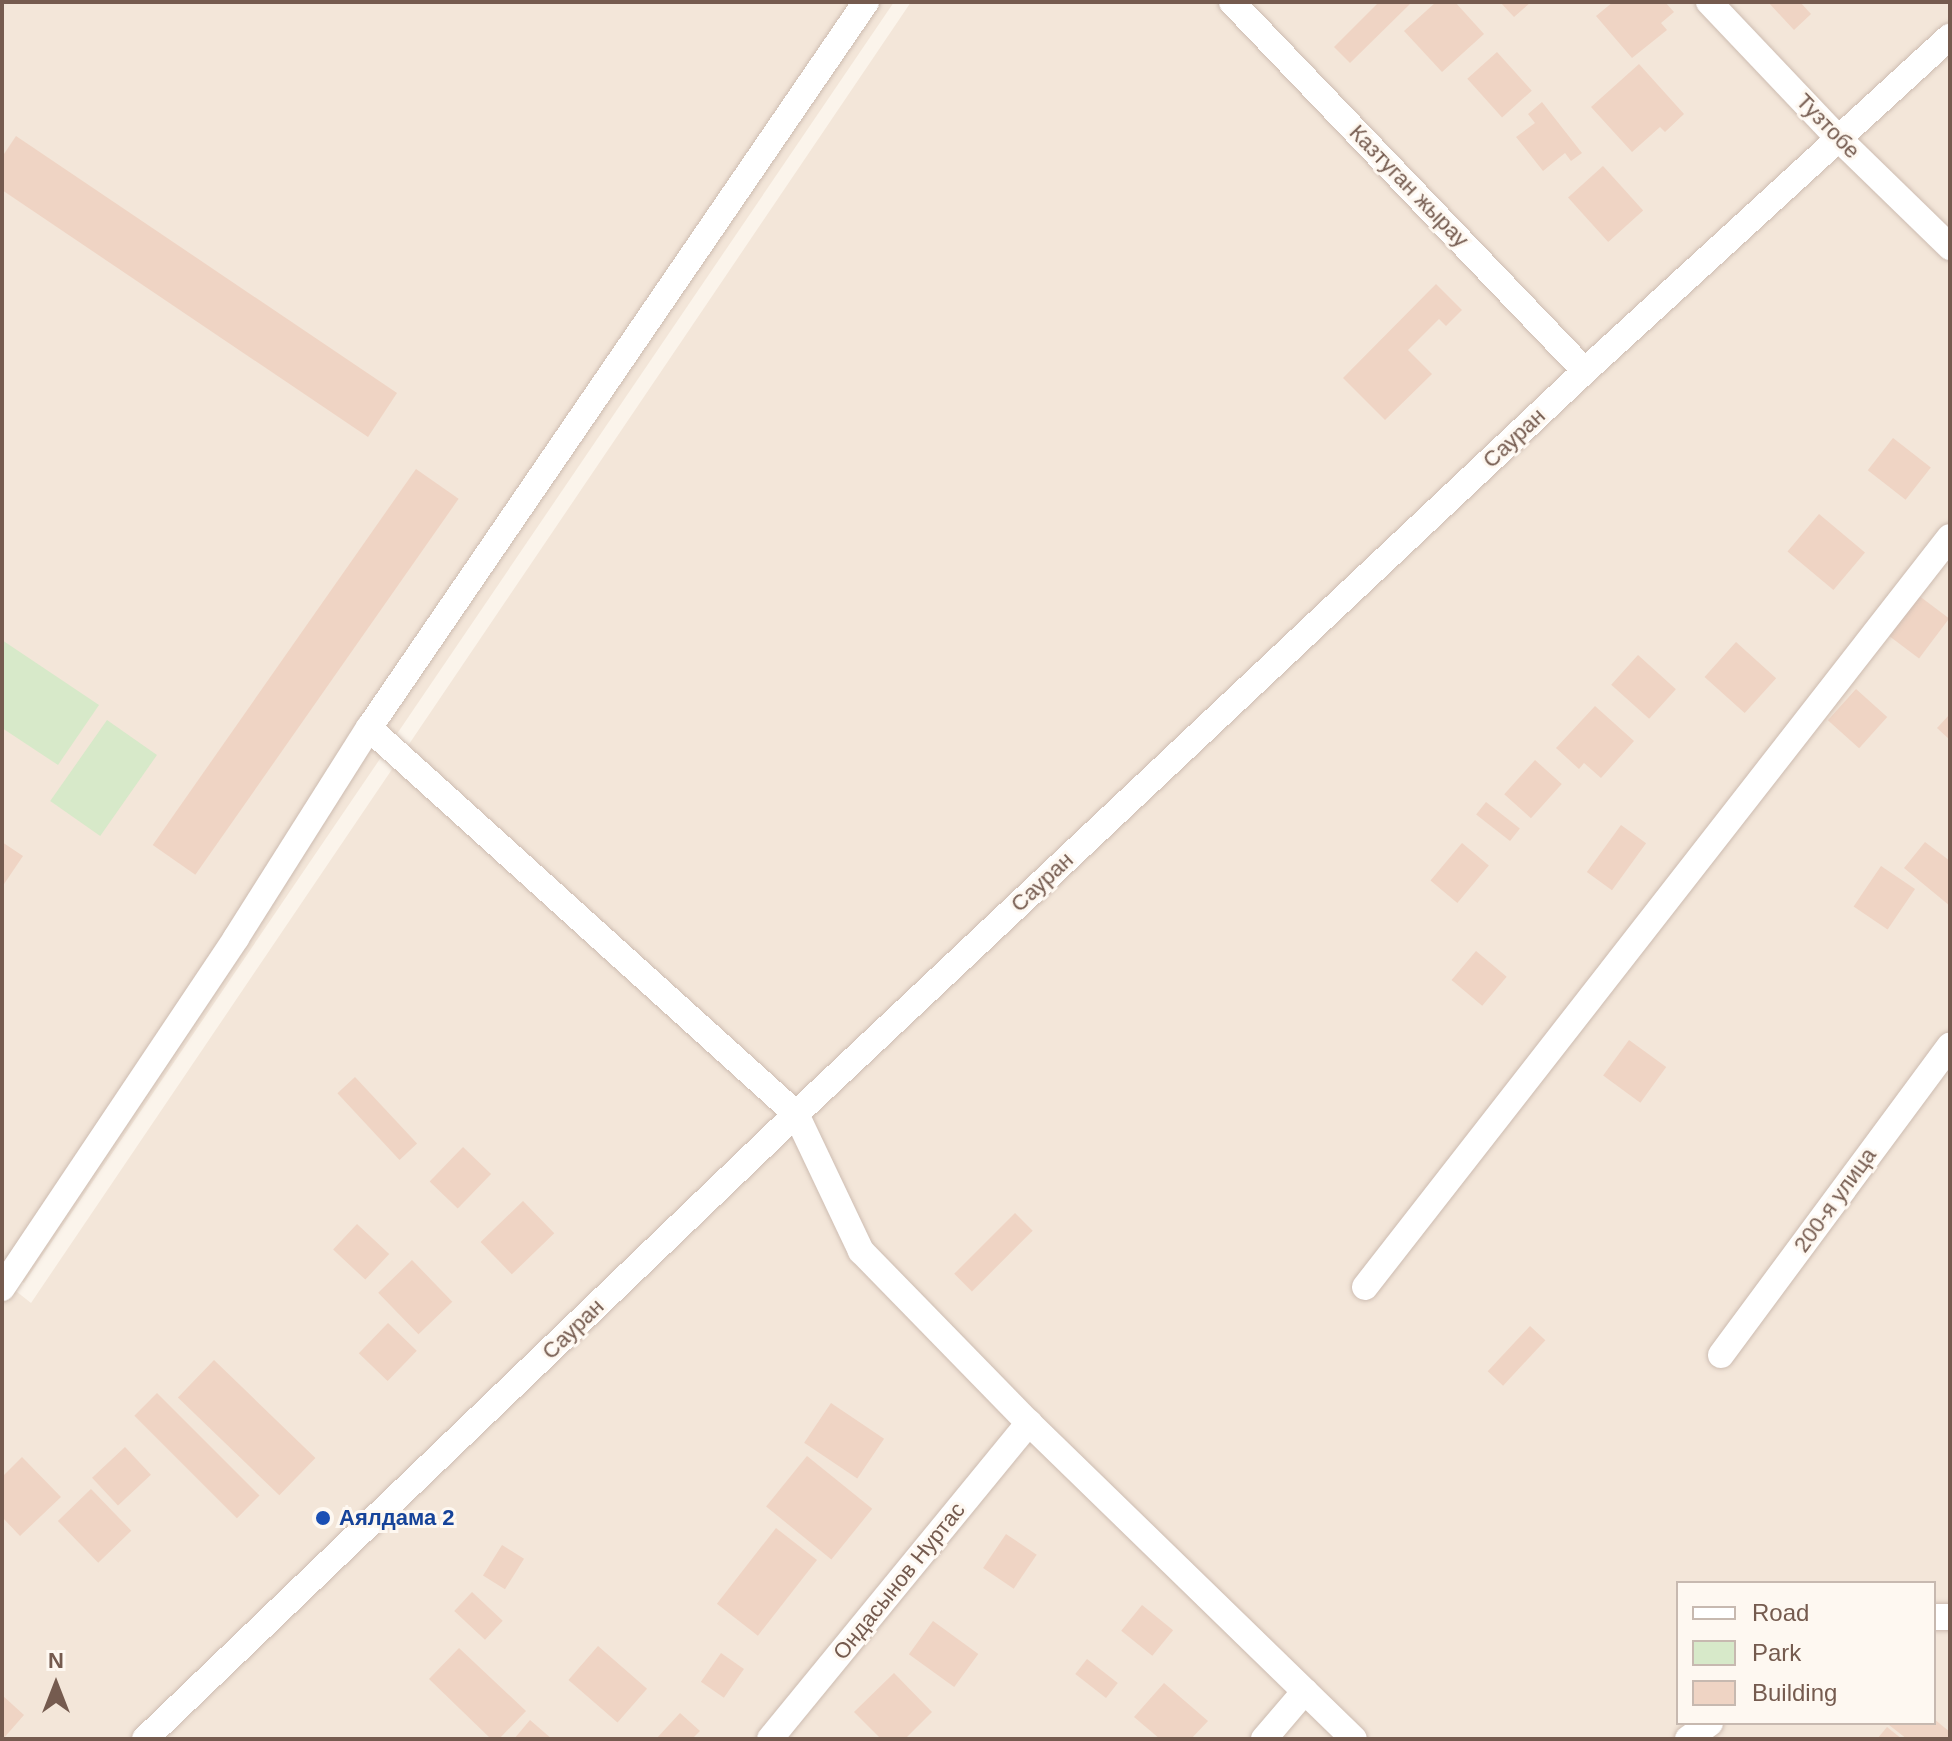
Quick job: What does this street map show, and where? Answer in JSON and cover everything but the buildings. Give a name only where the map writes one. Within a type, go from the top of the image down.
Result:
[{"type":"street","points":[[2,1288],[236,938],[369,728],[866,2]]},
{"type":"street","name":"Казтуган жырау","points":[[1232,2],[1585,371]]},
{"type":"street","name":"Тузтобе","points":[[1709,2],[1837,137],[1950,247]]},
{"type":"street","name":"Сауран","points":[[154,1736],[796,1114],[1585,371],[1950,36]]},
{"type":"street","points":[[1365,1287],[1950,537]]},
{"type":"street","points":[[369,728],[796,1114],[861,1251],[1029,1423],[1354,1739]]},
{"type":"street","name":"200-я улица","points":[[1721,1355],[1950,1045]]},
{"type":"street","name":"Ондасынов Нуртас","points":[[770,1739],[1029,1423]]},
{"type":"street","points":[[1264,1739],[1305,1691]]},
{"type":"street","points":[[1688,1739],[1707,1725]]},
{"type":"shaded area","points":[[2,2],[894,2],[24,1283],[2,1264]]},
{"type":"shaded area","points":[[911,2],[1950,2],[1950,1739],[2,1739],[2,1280],[31,1303]]},
{"type":"green space","points":[[2,640],[99,705],[58,765],[2,728]]},
{"type":"green space","points":[[107,720],[157,755],[100,836],[50,801]]},
{"type":"place","name":"Аялдама 2","points":[[323,1518]]}]
